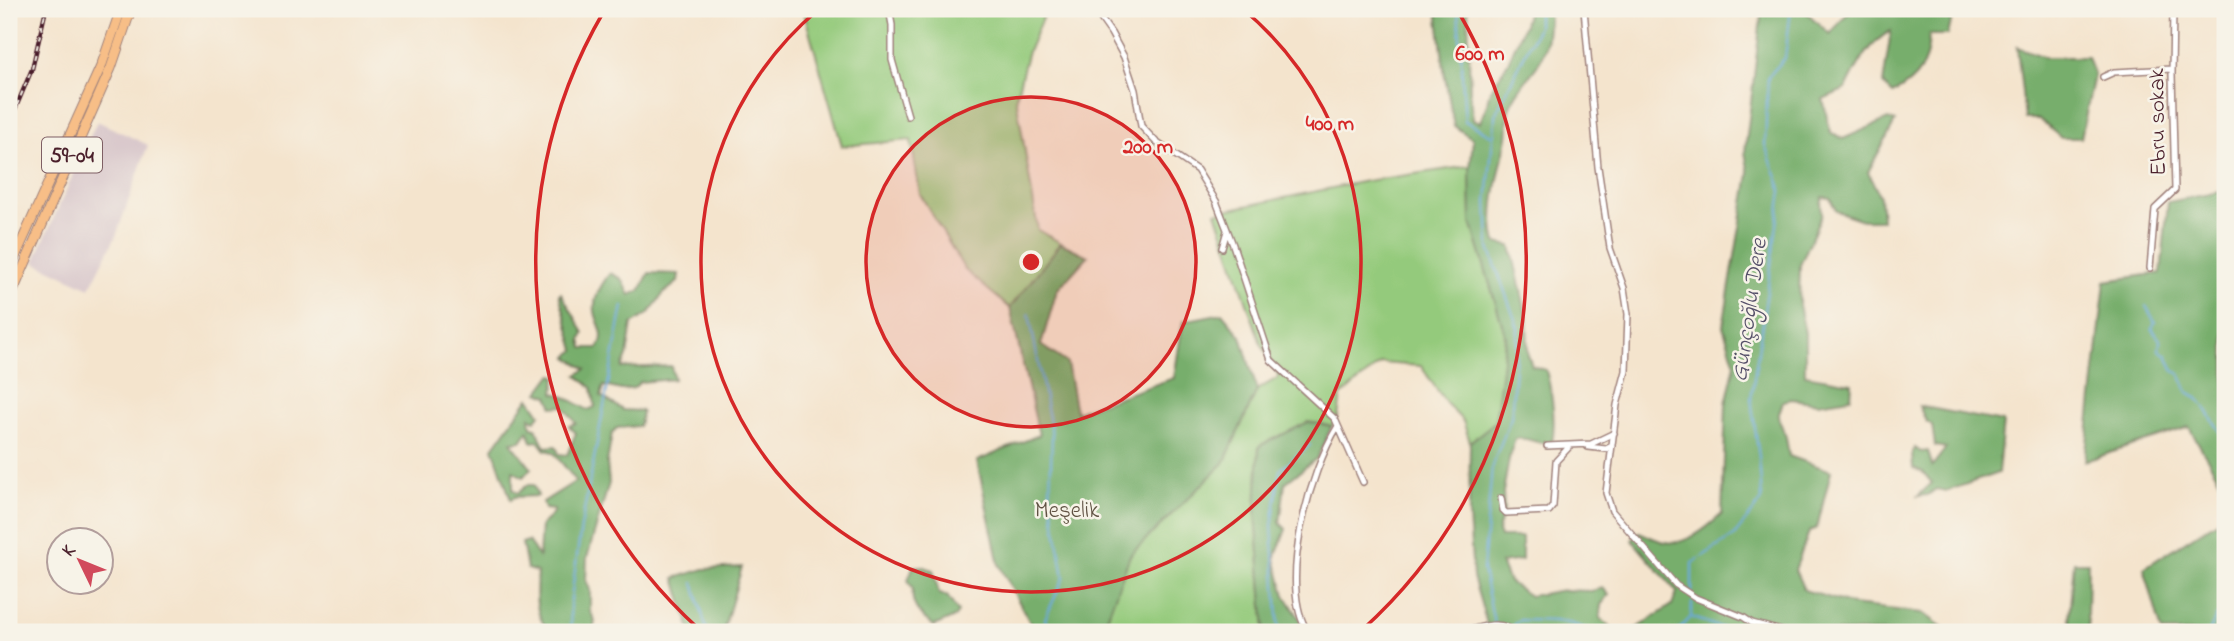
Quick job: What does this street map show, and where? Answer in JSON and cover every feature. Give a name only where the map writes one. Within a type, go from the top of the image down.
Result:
[{"type":"main road","name":"59-04","points":[[9,270],[102,64],[121,9]]},
{"type":"main road","name":"59-04","points":[[9,300],[111,68],[131,9]]},
{"type":"street","points":[[889,9],[892,60],[908,116]]},
{"type":"street","points":[[1094,9],[1124,57],[1135,90],[1140,126],[1156,142],[1197,170],[1216,201],[1271,360],[1327,411],[1338,426],[1363,482]]},
{"type":"street","points":[[1584,9],[1598,167],[1610,248],[1624,288],[1628,314],[1626,371],[1617,405],[1606,493],[1612,512],[1676,585],[1696,598],[1743,617],[1752,624],[1786,632]]},
{"type":"street","name":"Ebru sokak","points":[[2150,268],[2155,209],[2175,190],[2173,9]]},
{"type":"street","points":[[2104,77],[2114,72],[2172,69]]},
{"type":"street","points":[[1222,248],[1227,231]]},
{"type":"street","points":[[1308,632],[1298,606],[1296,588],[1300,530],[1318,465],[1338,426]]},
{"type":"street","points":[[1580,446],[1614,433]]},
{"type":"street","points":[[1596,442],[1612,446]]},
{"type":"street","points":[[1547,446],[1606,449],[1612,446]]},
{"type":"street","points":[[1500,498],[1506,513],[1549,511],[1553,506],[1556,461],[1570,446]]},
{"type":"street","points":[[1465,632],[1487,624],[1510,628],[1514,632]]},
{"type":"shaded area","points":[[97,121],[148,145],[116,236],[90,288],[34,262]]},
{"type":"green space","points":[[803,9],[1046,9],[1027,54],[1016,97],[1038,230],[1061,243],[1010,308],[965,270],[920,194],[911,140],[842,146]]},
{"type":"green space","points":[[1437,9],[1468,9],[1470,95],[1473,119],[1480,122],[1489,93],[1508,62],[1528,9],[1549,9],[1543,53],[1509,110],[1493,217],[1496,243],[1511,246],[1527,317],[1528,355],[1532,366],[1546,370],[1554,426],[1552,444],[1515,439],[1510,454],[1503,492],[1504,510],[1498,531],[1500,537],[1522,537],[1522,560],[1501,563],[1509,582],[1530,596],[1563,590],[1591,591],[1603,588],[1609,595],[1601,605],[1600,618],[1615,632],[1463,632],[1487,624],[1473,577],[1469,516],[1470,442],[1495,422],[1506,337],[1471,222],[1470,169],[1473,139],[1454,126]]},
{"type":"green space","points":[[1762,9],[1809,9],[1806,12],[1830,34],[1851,9],[1954,9],[1948,35],[1929,35],[1924,63],[1916,77],[1902,88],[1893,94],[1883,84],[1891,31],[1870,48],[1846,89],[1823,99],[1830,132],[1843,139],[1888,119],[1895,122],[1868,172],[1880,197],[1882,220],[1863,220],[1836,211],[1830,198],[1823,197],[1822,214],[1800,265],[1799,305],[1805,333],[1805,375],[1852,383],[1851,398],[1818,403],[1792,399],[1783,401],[1778,417],[1786,437],[1789,456],[1831,471],[1817,528],[1809,532],[1795,570],[1804,590],[1853,605],[1923,613],[1949,632],[1631,632],[1672,605],[1677,592],[1632,540],[1639,532],[1663,541],[1681,541],[1703,530],[1722,514],[1726,404],[1735,364],[1723,326],[1749,174],[1745,152]]},
{"type":"green space","points":[[2017,47],[2045,57],[2088,57],[2094,75],[2081,138],[2061,138],[2039,119],[2025,119]]},
{"type":"green space","points":[[1470,166],[1471,222],[1505,334],[1495,422],[1470,442],[1463,421],[1446,403],[1421,366],[1381,363],[1341,396],[1338,417],[1332,426],[1307,422],[1259,446],[1256,513],[1265,632],[1102,632],[1130,555],[1224,463],[1257,390],[1279,377],[1260,341],[1216,212],[1366,181]]},
{"type":"green space","points":[[2225,191],[2225,489],[2189,427],[2085,461],[2105,281],[2161,273],[2168,202]]},
{"type":"green space","name":"Meşelik","points":[[1061,243],[1088,256],[1057,290],[1041,345],[1067,363],[1076,412],[1174,378],[1183,321],[1222,313],[1241,336],[1257,390],[1224,463],[1130,555],[1102,632],[1035,632],[999,565],[977,461],[1039,435],[1010,308]]},
{"type":"green space","points":[[610,273],[622,279],[630,295],[640,291],[649,273],[679,274],[678,282],[664,293],[648,314],[632,324],[627,356],[622,368],[671,366],[674,379],[640,382],[634,388],[621,390],[604,386],[601,396],[623,410],[642,411],[639,426],[617,428],[612,433],[607,463],[609,483],[587,558],[586,580],[590,590],[590,611],[595,621],[593,632],[551,632],[538,612],[537,572],[527,569],[522,543],[528,541],[539,557],[541,525],[554,510],[545,509],[543,502],[576,481],[553,452],[545,450],[538,441],[532,442],[528,431],[521,441],[511,442],[531,468],[523,477],[513,471],[513,490],[518,493],[527,485],[534,485],[538,496],[514,497],[511,500],[493,448],[529,398],[540,414],[535,421],[530,417],[531,427],[536,428],[545,447],[556,446],[559,454],[567,455],[576,433],[569,426],[576,423],[563,406],[553,407],[548,396],[539,392],[552,375],[556,376],[554,393],[588,410],[595,407],[592,388],[577,375],[586,369],[568,357],[575,350],[559,294],[561,293],[584,333],[581,340],[583,348],[598,348],[602,336],[595,304],[600,288]]},
{"type":"green space","points":[[1919,406],[2003,422],[1998,473],[1947,491],[1936,489],[1928,495],[1918,496],[1932,483],[1923,472],[1913,468],[1912,453],[1915,448],[1921,452],[1928,451],[1932,466],[1946,448],[1935,446],[1932,425],[1926,421]]},
{"type":"green space","points":[[1308,422],[1332,426],[1317,458],[1285,483],[1280,523],[1286,529],[1275,559],[1285,595],[1308,632],[1265,632],[1256,513],[1259,446]]},
{"type":"green space","points":[[2225,516],[2225,632],[2162,632],[2144,568]]},
{"type":"green space","points":[[2074,562],[2088,562],[2089,632],[2072,632],[2069,617]]},
{"type":"green space","points":[[922,566],[933,570],[939,594],[947,596],[958,612],[955,617],[934,626],[918,610],[908,580],[913,567]]},
{"type":"green space","points":[[742,567],[723,632],[691,632],[675,578],[704,569]]},
{"type":"waterway","points":[[1458,9],[1465,121],[1493,136],[1487,201],[1489,248],[1518,328],[1511,418],[1492,466],[1483,570],[1496,632]]},
{"type":"waterway","points":[[1494,134],[1495,115],[1538,27],[1538,9]]},
{"type":"waterway","name":"Günçoğlu Dere","points":[[1692,592],[1692,563],[1734,536],[1762,500],[1751,399],[1782,191],[1765,145],[1768,77],[1785,58],[1791,9]]},
{"type":"waterway","points":[[571,632],[570,606],[581,527],[623,306]]},
{"type":"waterway","points":[[2146,306],[2155,322],[2152,328],[2160,340],[2159,350],[2167,355],[2188,392],[2200,400],[2225,436]]},
{"type":"waterway","points":[[1029,314],[1052,434],[1050,493],[1064,577],[1045,619],[1050,632]]},
{"type":"waterway","points":[[1279,632],[1272,526],[1280,470],[1310,445]]},
{"type":"waterway","points":[[694,583],[707,632]]},
{"type":"waterway","name":"Günçoğlu Dere","points":[[1691,616],[1692,603]]},
{"type":"waterway","points":[[2209,632],[2217,616],[2225,615]]},
{"type":"waterway","points":[[1677,632],[1691,617],[1733,632]]},
{"type":"waterway","points":[[1506,632],[1519,620],[1565,622],[1591,632]]},
{"type":"railway","points":[[9,124],[32,69],[46,9]]}]
